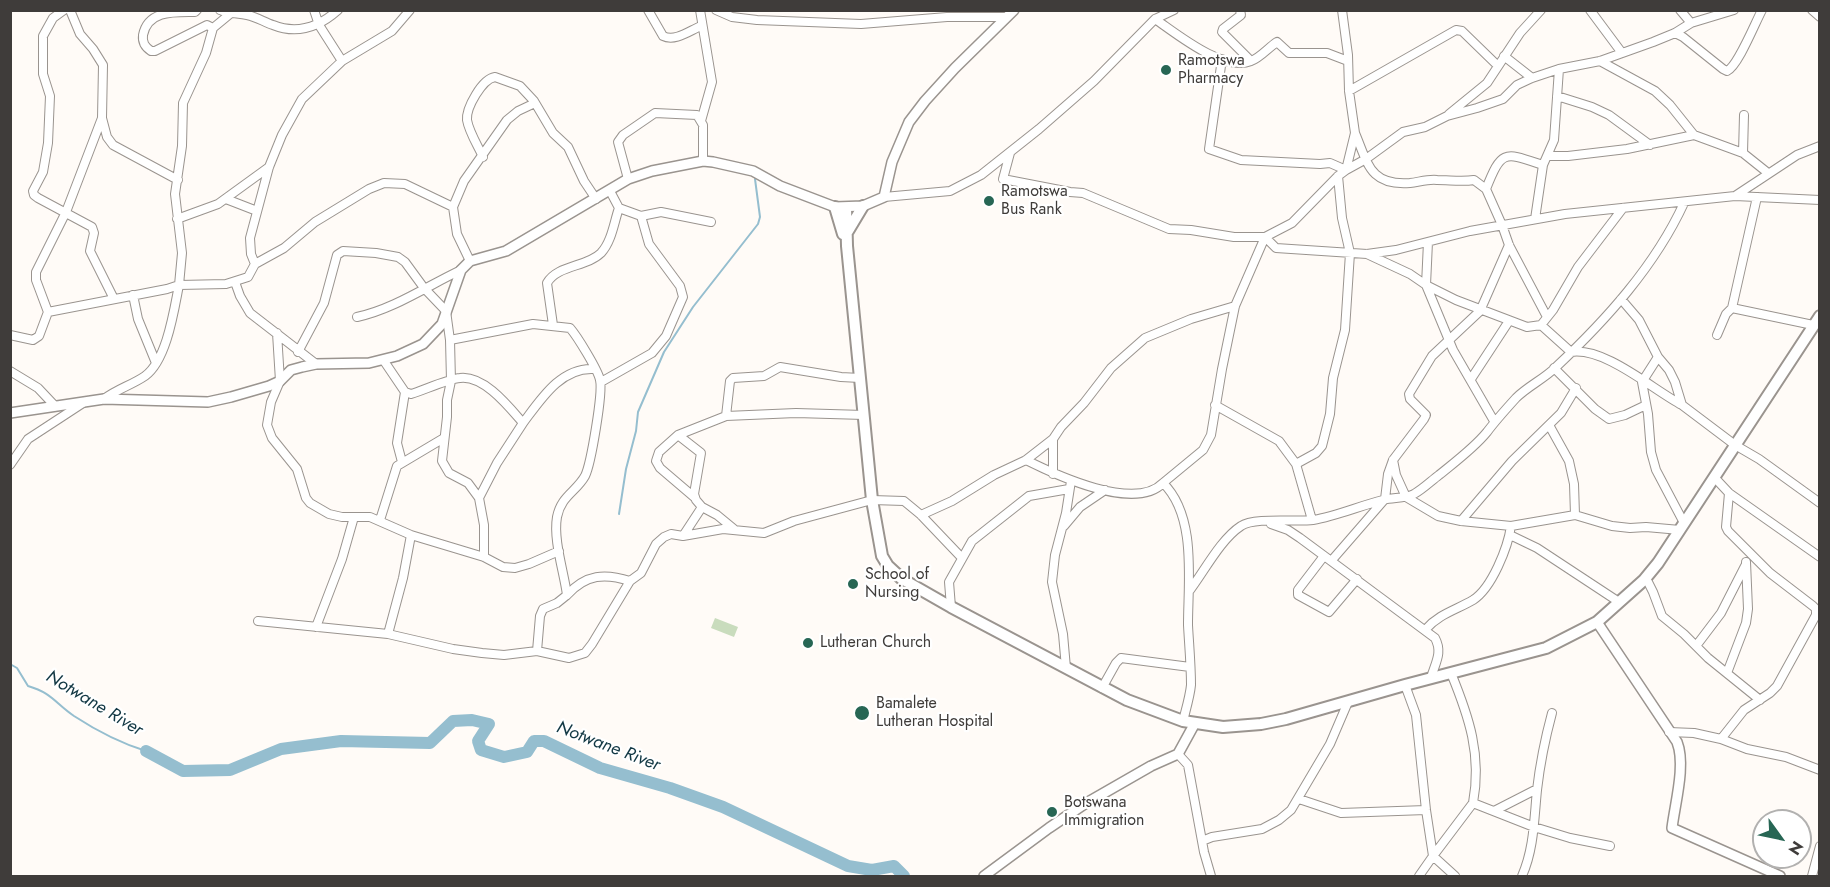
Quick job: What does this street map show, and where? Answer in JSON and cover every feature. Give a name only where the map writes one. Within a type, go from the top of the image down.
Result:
[{"type":"main road","points":[[847,242],[852,221],[863,206]]},
{"type":"main road","points":[[835,207],[847,242]]},
{"type":"main road","points":[[846,208],[847,242],[872,500],[882,556],[888,566],[902,579],[951,607],[1102,688],[1127,700],[1189,722],[1223,727],[1262,724],[1546,648],[1597,622],[1644,580],[1658,563],[1816,320]]},
{"type":"street","points":[[64,10],[53,18],[43,36],[43,74],[50,96],[48,143],[43,172],[33,191],[38,198],[94,230],[90,250],[114,298]]},
{"type":"street","points":[[70,10],[80,34],[103,65],[102,118],[107,137],[113,145],[178,180]]},
{"type":"street","points":[[197,10],[158,15],[152,18],[142,36],[145,46],[154,51],[207,25],[213,28]]},
{"type":"street","points":[[219,10],[230,14],[246,15],[287,29],[312,28],[320,25],[338,10]]},
{"type":"street","points":[[259,10],[263,20]]},
{"type":"street","points":[[314,10],[320,25],[342,61]]},
{"type":"street","points":[[255,264],[251,254],[250,238],[269,167],[282,135],[302,99],[342,61],[392,31],[410,10]]},
{"type":"street","points":[[648,10],[666,38],[678,36],[701,26]]},
{"type":"street","points":[[700,10],[712,82],[701,121]]},
{"type":"street","points":[[716,10],[732,17],[757,20],[861,24],[1010,14]]},
{"type":"street","points":[[357,317],[376,313],[460,270],[470,261],[506,251],[628,179],[652,171],[703,161],[753,171],[780,186],[835,207],[846,208],[863,206],[884,197],[950,191],[981,175],[1010,153],[1094,81],[1155,19],[1174,10]]},
{"type":"street","points":[[1240,10],[1241,15],[1222,32],[1251,61]]},
{"type":"street","points":[[1342,10],[1348,61],[1348,91],[1355,133],[1374,174],[1385,182],[1474,180],[1486,189],[1509,245],[1547,317]]},
{"type":"street","points":[[1447,116],[1487,83],[1497,64],[1541,10]]},
{"type":"street","points":[[1590,10],[1622,53]]},
{"type":"street","points":[[1680,10],[1691,22]]},
{"type":"street","points":[[1010,153],[1003,179],[1083,193],[1169,229],[1234,237],[1265,237],[1292,223],[1338,176],[1403,132],[1425,127],[1447,116],[1503,99],[1517,85],[1532,78],[1559,69],[1600,61],[1675,33],[1691,22],[1734,10]]},
{"type":"street","points":[[1675,33],[1727,71],[1739,57],[1762,10]]},
{"type":"street","points":[[1812,10],[1820,17]]},
{"type":"street","points":[[104,399],[120,387],[144,376],[156,363],[171,324],[179,285],[182,253],[175,194],[182,146],[183,103],[206,53],[213,28],[230,14]]},
{"type":"street","points":[[884,197],[892,162],[909,122],[955,68],[1010,14]]},
{"type":"street","points":[[1155,19],[1192,45],[1222,59],[1239,62],[1251,61],[1277,42],[1289,53],[1327,53],[1348,61]]},
{"type":"street","points":[[1348,91],[1456,30],[1462,31],[1497,64]]},
{"type":"street","points":[[1504,56],[1532,78]]},
{"type":"street","points":[[1222,59],[1209,148],[1241,160],[1320,165],[1330,163],[1346,170]]},
{"type":"street","points":[[1600,61],[1655,91],[1670,105],[1694,135],[1743,153],[1768,173]]},
{"type":"street","points":[[1535,219],[1544,165],[1554,140],[1559,69]]},
{"type":"street","points":[[483,157],[467,122],[468,113],[485,82],[495,77],[520,86],[535,103],[553,133],[568,147],[584,181],[596,199]]},
{"type":"street","points":[[1557,96],[1609,115],[1650,145]]},
{"type":"street","points":[[470,261],[457,234],[453,207],[464,181],[507,120],[518,111],[535,103]]},
{"type":"street","points":[[628,179],[618,142],[623,135],[655,113],[697,115],[703,125],[703,161]]},
{"type":"street","points":[[1743,153],[1744,115]]},
{"type":"street","points":[[10,335],[36,339],[48,312],[36,280],[36,272],[66,212],[102,118]]},
{"type":"street","points":[[1346,170],[1355,133]]},
{"type":"street","points":[[1548,156],[1568,156],[1650,145],[1694,135]]},
{"type":"street","points":[[1735,196],[1797,155],[1820,146]]},
{"type":"street","points":[[1486,189],[1496,164],[1504,156],[1515,156],[1544,165]]},
{"type":"street","points":[[177,219],[218,204],[269,167]]},
{"type":"street","points":[[1296,464],[1316,453],[1323,446],[1330,414],[1333,378],[1345,330],[1350,253],[1342,218],[1338,176]]},
{"type":"street","points":[[48,312],[167,290],[179,285],[235,282],[248,277],[255,264],[284,248],[315,222],[369,189],[384,183],[405,184],[453,207]]},
{"type":"street","points":[[553,325],[548,279],[600,254],[610,238],[619,208],[610,190]]},
{"type":"street","points":[[1265,237],[1276,248],[1367,254],[1535,219],[1623,208],[1735,196],[1820,200]]},
{"type":"street","points":[[1717,334],[1726,314],[1732,308],[1757,197]]},
{"type":"street","points":[[226,199],[257,211]]},
{"type":"street","points":[[1190,590],[1227,537],[1243,524],[1312,520],[1385,499],[1406,497],[1414,494],[1460,458],[1486,433],[1494,421],[1519,395],[1571,352],[1621,299],[1663,242],[1684,203]]},
{"type":"street","points":[[619,208],[641,216],[661,212],[711,222]]},
{"type":"street","points":[[1367,254],[1480,311],[1534,328],[1541,325],[1547,317],[1578,267],[1623,208]]},
{"type":"street","points":[[601,382],[652,353],[666,336],[683,297],[680,286],[649,244],[641,216]]},
{"type":"street","points":[[951,607],[948,582],[972,541],[1029,496],[1070,485],[1148,494],[1157,490],[1203,450],[1211,435],[1234,306],[1265,237]]},
{"type":"street","points":[[1428,242],[1426,285],[1449,340],[1494,421]]},
{"type":"street","points":[[1332,560],[1385,499],[1388,474],[1393,460],[1426,415],[1410,399],[1409,394],[1432,356],[1480,311],[1509,245]]},
{"type":"street","points":[[298,352],[324,303],[337,255],[344,251],[376,253],[398,257],[411,268],[424,288],[446,311],[450,340],[451,381],[441,461],[449,473],[468,483],[480,498],[484,525],[484,557]]},
{"type":"street","points":[[10,413],[104,399],[208,402],[231,398],[280,381],[291,370],[316,364],[384,361],[423,344],[442,324],[460,270]]},
{"type":"street","points":[[235,282],[250,313],[316,364]]},
{"type":"street","points":[[134,295],[138,319],[156,363]]},
{"type":"street","points":[[1621,299],[1639,320],[1658,357],[1675,382],[1682,405]]},
{"type":"street","points":[[921,515],[952,501],[994,475],[1026,460],[1053,440],[1061,426],[1084,403],[1111,368],[1145,338],[1191,319],[1234,306]]},
{"type":"street","points":[[1732,308],[1816,320]]},
{"type":"street","points":[[1471,379],[1509,321]]},
{"type":"street","points":[[450,340],[541,323],[572,330],[601,382],[594,441],[588,468],[585,477],[560,506],[556,521],[567,595]]},
{"type":"street","points":[[1541,325],[1571,352],[1581,351],[1597,356],[1682,405],[1735,445],[1759,459],[1820,503]]},
{"type":"street","points":[[277,333],[280,381],[268,414],[267,425],[272,438],[297,469],[306,498],[310,503],[329,514],[342,517],[370,517],[380,520],[411,535],[484,557],[503,567],[515,568],[536,562],[559,551]]},
{"type":"street","points":[[1393,460],[1396,475],[1406,497],[1438,516],[1461,521],[1511,526],[1575,515],[1612,526],[1630,528],[1682,526],[1656,470],[1651,452],[1642,382],[1658,357]]},
{"type":"street","points":[[384,361],[405,392],[411,394],[463,378],[484,386],[504,401],[523,423]]},
{"type":"street","points":[[726,416],[730,381],[733,378],[764,376],[780,367],[860,378]]},
{"type":"street","points":[[480,498],[497,463],[523,423],[549,390],[565,377],[583,368],[594,369]]},
{"type":"street","points":[[1554,368],[1595,409],[1609,419],[1625,415],[1646,405]]},
{"type":"street","points":[[10,371],[38,388],[55,406]]},
{"type":"street","points":[[1461,521],[1512,461],[1561,413],[1576,388]]},
{"type":"street","points":[[402,462],[397,442],[405,392]]},
{"type":"street","points":[[10,465],[28,439],[85,402]]},
{"type":"street","points":[[1215,405],[1279,441],[1296,464],[1312,520]]},
{"type":"street","points":[[734,529],[717,515],[702,507],[694,496],[660,468],[656,460],[659,452],[678,435],[726,416],[796,413],[864,415]]},
{"type":"street","points":[[1549,426],[1569,461],[1574,484],[1575,515]]},
{"type":"street","points":[[678,435],[701,453],[694,496]]},
{"type":"street","points":[[380,520],[395,470],[402,462],[444,438]]},
{"type":"street","points":[[1053,440],[1053,474]]},
{"type":"street","points":[[1026,460],[1070,485]]},
{"type":"street","points":[[1713,477],[1729,493],[1820,557]]},
{"type":"street","points":[[984,876],[1083,805],[1178,754],[1189,722],[1190,590],[1182,514],[1173,492],[1163,483]]},
{"type":"street","points":[[1066,668],[1063,634],[1052,582],[1055,555],[1070,485]]},
{"type":"street","points":[[1062,530],[1080,507],[1104,490]]},
{"type":"street","points":[[1721,739],[1744,711],[1777,686],[1815,618],[1816,612],[1813,606],[1770,573],[1728,531],[1726,526],[1729,493]]},
{"type":"street","points":[[258,621],[388,634],[453,649],[482,653],[504,655],[537,651],[569,658],[585,653],[630,581],[641,573],[663,537],[671,534],[683,536],[734,529],[764,533],[794,521],[872,500],[904,501],[963,558]]},
{"type":"street","points":[[683,536],[702,507]]},
{"type":"street","points":[[316,627],[342,559],[354,517]]},
{"type":"street","points":[[1264,521],[1288,530],[1426,629],[1440,647],[1431,678]]},
{"type":"street","points":[[1426,629],[1438,616],[1475,598],[1488,584],[1510,535],[1511,526]]},
{"type":"street","points":[[388,634],[403,578],[411,535]]},
{"type":"street","points":[[1510,535],[1537,548],[1619,602]]},
{"type":"street","points":[[1696,646],[1721,613],[1751,554]]},
{"type":"street","points":[[1324,556],[1298,590],[1298,595],[1329,612],[1357,579]]},
{"type":"street","points":[[1728,673],[1746,623],[1748,609],[1746,562]]},
{"type":"street","points":[[537,651],[540,616],[543,609],[557,603],[579,584],[600,575],[630,581]]},
{"type":"street","points":[[1644,580],[1648,582],[1653,592],[1662,616],[1760,700]]},
{"type":"street","points":[[1597,622],[1677,742],[1681,762],[1672,828],[1780,876]]},
{"type":"street","points":[[1102,688],[1121,658],[1190,667]]},
{"type":"street","points":[[1419,876],[1473,803],[1477,771],[1474,745],[1468,715],[1451,673]]},
{"type":"street","points":[[1405,685],[1416,715],[1433,856],[1455,876]]},
{"type":"street","points":[[1202,841],[1262,828],[1280,820],[1291,810],[1330,744],[1348,702]]},
{"type":"street","points":[[1522,876],[1534,827],[1537,789],[1552,713]]},
{"type":"street","points":[[1669,732],[1694,733],[1721,739],[1747,749],[1786,757],[1820,770]]},
{"type":"street","points":[[1178,754],[1188,765],[1211,876]]},
{"type":"street","points":[[1494,811],[1537,789]]},
{"type":"street","points":[[1299,799],[1341,813],[1426,810]]},
{"type":"street","points":[[1473,803],[1534,827],[1570,838],[1610,846]]},
{"type":"street","points":[[1812,876],[1820,846]]},
{"type":"green space","points":[[715,618],[738,627],[734,637],[711,628]]},
{"type":"waterway","points":[[619,514],[638,412],[664,352],[693,307],[758,224],[760,217],[755,179]]},
{"type":"waterway","name":"Notwane River","points":[[10,664],[17,668],[28,686],[48,695],[91,727],[146,751]]},
{"type":"waterway","name":"Notwane River","points":[[146,751],[183,771],[230,770],[281,749],[341,741],[430,743],[453,721],[472,720],[489,724],[478,741],[481,750],[504,757],[527,752],[534,741],[544,741],[600,768],[670,788],[723,807],[848,866],[872,870],[894,866],[904,876]]},
{"type":"place","name":"Ramotswa Pharmacy","points":[[1166,70]]},
{"type":"place","name":"Ramotswa Bus Rank","points":[[989,201]]},
{"type":"place","name":"School of Nursing","points":[[853,584]]},
{"type":"place","name":"Lutheran Church","points":[[808,643]]},
{"type":"place","name":"Bamalete Lutheran Hospital","points":[[862,713]]},
{"type":"place","name":"Botswana Immigration","points":[[1052,812]]}]
